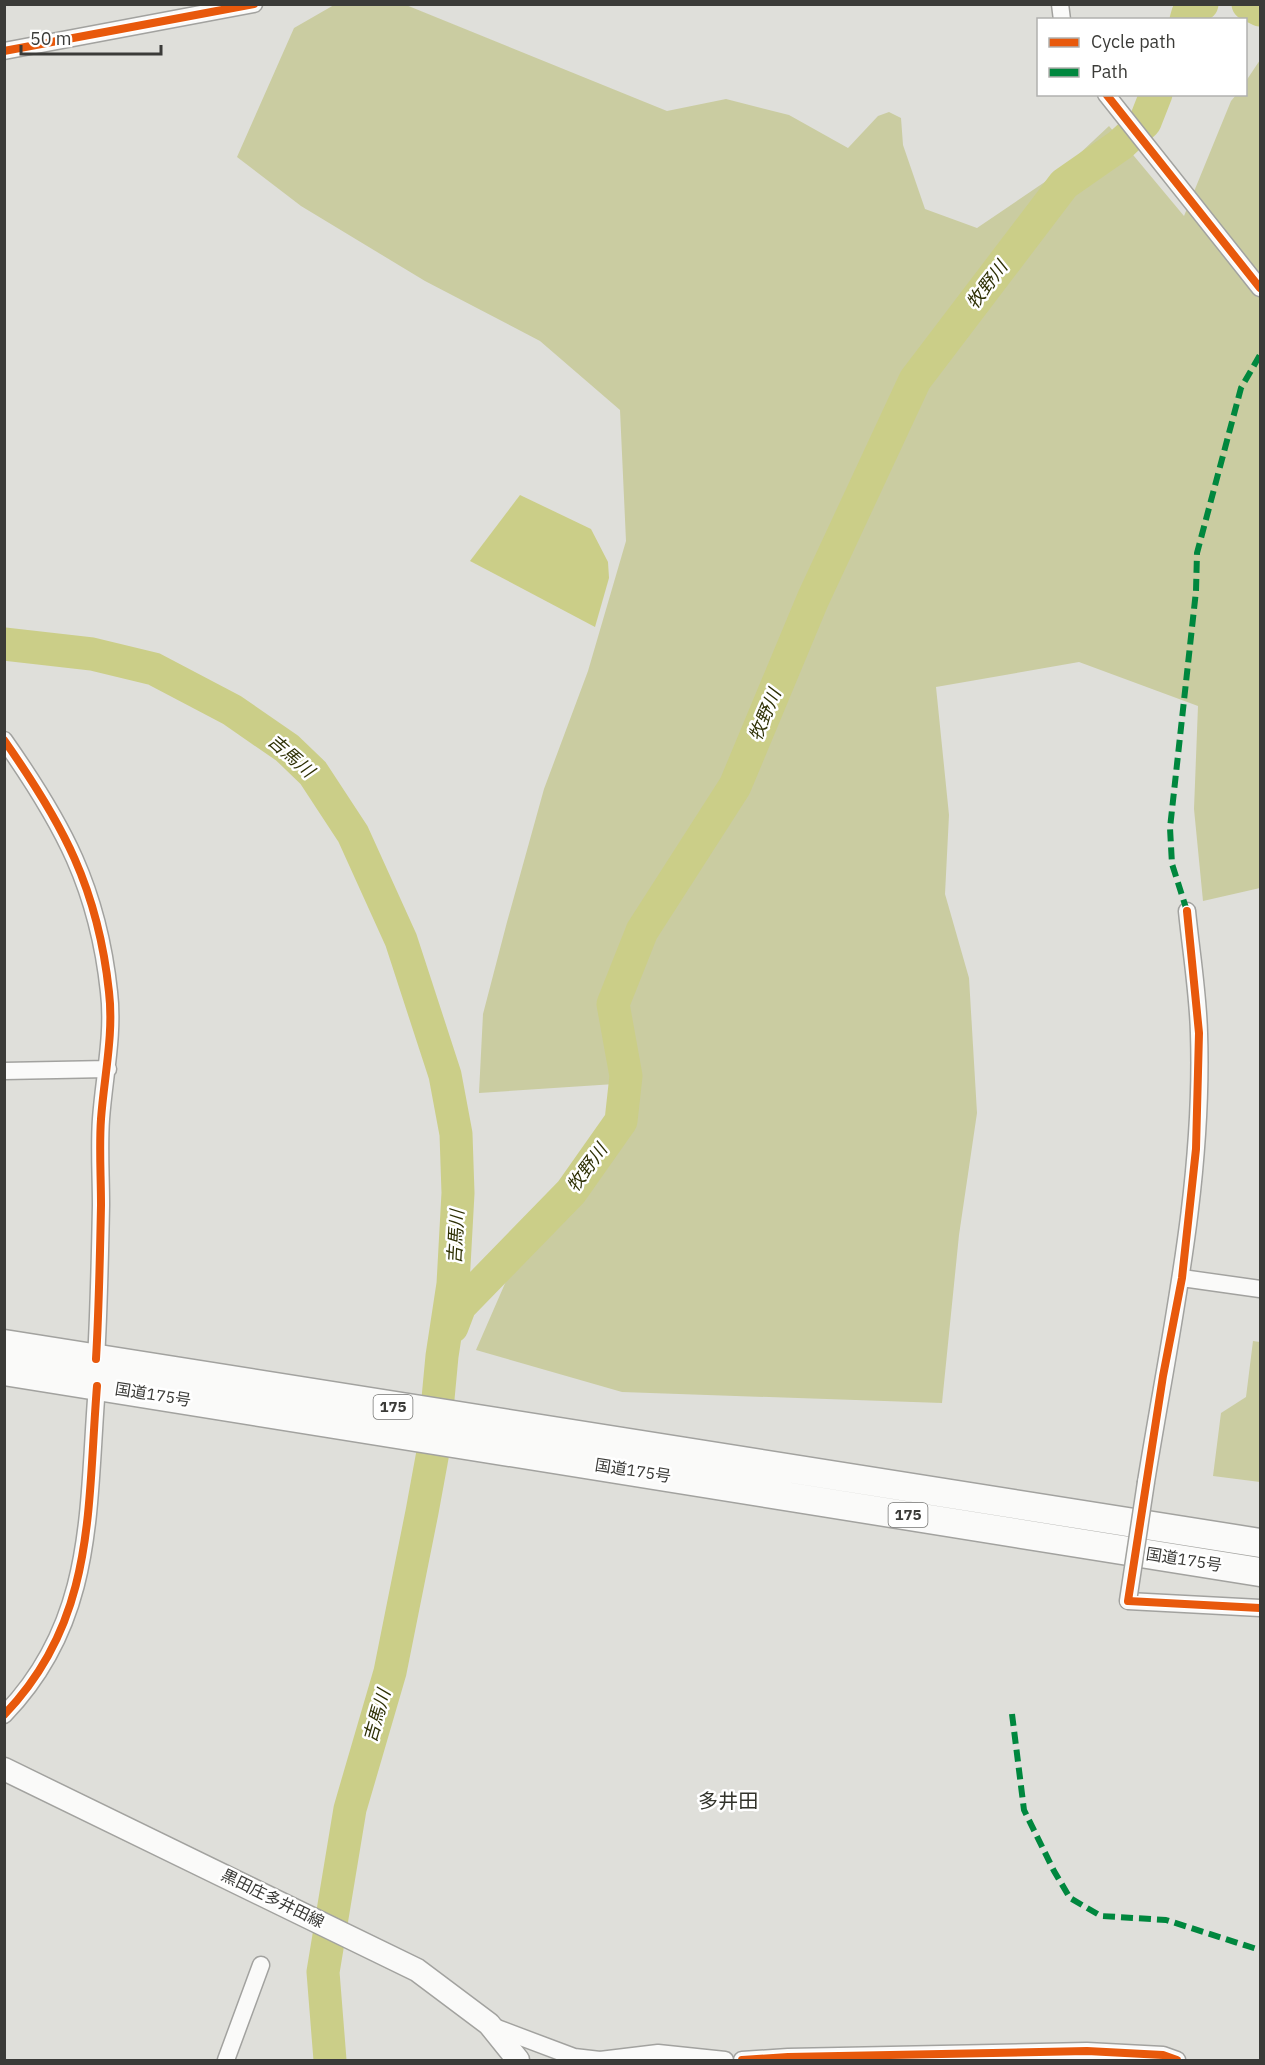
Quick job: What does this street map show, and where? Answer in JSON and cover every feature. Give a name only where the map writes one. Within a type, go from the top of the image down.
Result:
[{"type":"highway","name":"国道175号","points":[[4,1344],[96,1373]]},
{"type":"highway","name":"国道175号","points":[[4,1371],[96,1373],[558,1445],[1260,1543]]},
{"type":"highway","name":"国道175号","points":[[558,1445],[1260,1572]]},
{"type":"main road","name":"黒田庄多井田線","points":[[4,1769],[417,1970],[489,2024],[518,2061]]},
{"type":"street","points":[[4,51],[254,4]]},
{"type":"street","points":[[1108,96],[1260,288]]},
{"type":"street","points":[[4,740],[45,798],[72,849],[91,897],[110,993],[108,1068],[101,1118],[100,1294],[82,1569],[58,1641],[28,1691],[4,1715]]},
{"type":"street","points":[[1187,910],[1199,1033],[1196,1149],[1182,1278],[1146,1482],[1128,1601],[1260,1608]]},
{"type":"street","points":[[4,1071],[108,1068]]},
{"type":"street","points":[[1182,1278],[1260,1289]]},
{"type":"street","points":[[226,2061],[261,1965]]},
{"type":"street","points":[[489,2024],[574,2056],[600,2060],[658,2053],[725,2061]]},
{"type":"street","points":[[742,2061],[821,2056],[1087,2051],[1163,2055],[1177,2061]]},
{"type":"shaded area","points":[[334,5],[406,5],[667,111],[726,99],[789,115],[848,148],[878,116],[889,112],[901,118],[903,145],[925,209],[977,228],[1061,171],[1109,126],[1184,216],[1231,101],[1235,96],[1247,96],[1247,80],[1260,60],[1260,888],[1203,901],[1194,809],[1198,706],[1079,662],[936,687],[949,815],[945,894],[969,978],[977,1113],[959,1235],[942,1403],[622,1392],[476,1350],[527,1233],[594,1160],[630,1083],[479,1093],[483,1014],[507,922],[544,789],[588,671],[626,541],[620,410],[540,341],[425,281],[301,206],[237,157],[294,28]]},
{"type":"shaded area","points":[[520,495],[591,529],[608,562],[609,578],[595,627],[470,561]]},
{"type":"shaded area","points":[[1253,1341],[1260,1342],[1260,1482],[1213,1476],[1221,1413],[1246,1397]]},
{"type":"waterway","name":"牧野川","points":[[1187,18],[1188,13],[1202,4]]},
{"type":"waterway","name":"牧野川","points":[[1248,4],[1260,10]]},
{"type":"waterway","name":"牧野川","points":[[452,1327],[460,1306],[571,1192],[621,1121],[626,1076],[613,1004],[642,931],[735,786],[813,599],[915,380],[1064,184],[1120,145],[1145,122],[1155,96]]},
{"type":"waterway","name":"吉馬川","points":[[4,644],[92,654],[154,669],[232,710],[287,748],[313,773],[353,834],[401,940],[445,1075],[456,1134],[458,1193],[453,1284],[442,1356],[433,1452],[422,1512],[390,1672],[350,1809],[323,1972],[330,2060]]},
{"type":"marked path","points":[[1187,911],[1172,864],[1170,828],[1196,591],[1197,553],[1241,388],[1260,355]]},
{"type":"marked path","points":[[1012,1714],[1024,1810],[1070,1898],[1101,1916],[1166,1920],[1260,1950]]},
{"type":"cycle path","points":[[4,51],[254,4]]},
{"type":"cycle path","points":[[1108,96],[1260,288]]},
{"type":"cycle path","points":[[4,740],[44,800],[74,858],[96,921],[104,955],[110,1024],[100,1130],[101,1205],[96,1359]]},
{"type":"cycle path","points":[[1187,911],[1199,1033],[1196,1149],[1182,1278],[1163,1376],[1128,1601],[1260,1608]]},
{"type":"cycle path","points":[[4,1715],[34,1679],[56,1641],[71,1602],[81,1561],[87,1519],[97,1386]]},
{"type":"cycle path","points":[[742,2060],[1087,2051],[1163,2055],[1177,2060]]},
{"type":"district","name":"多井田","points":[[728,1801]]}]
